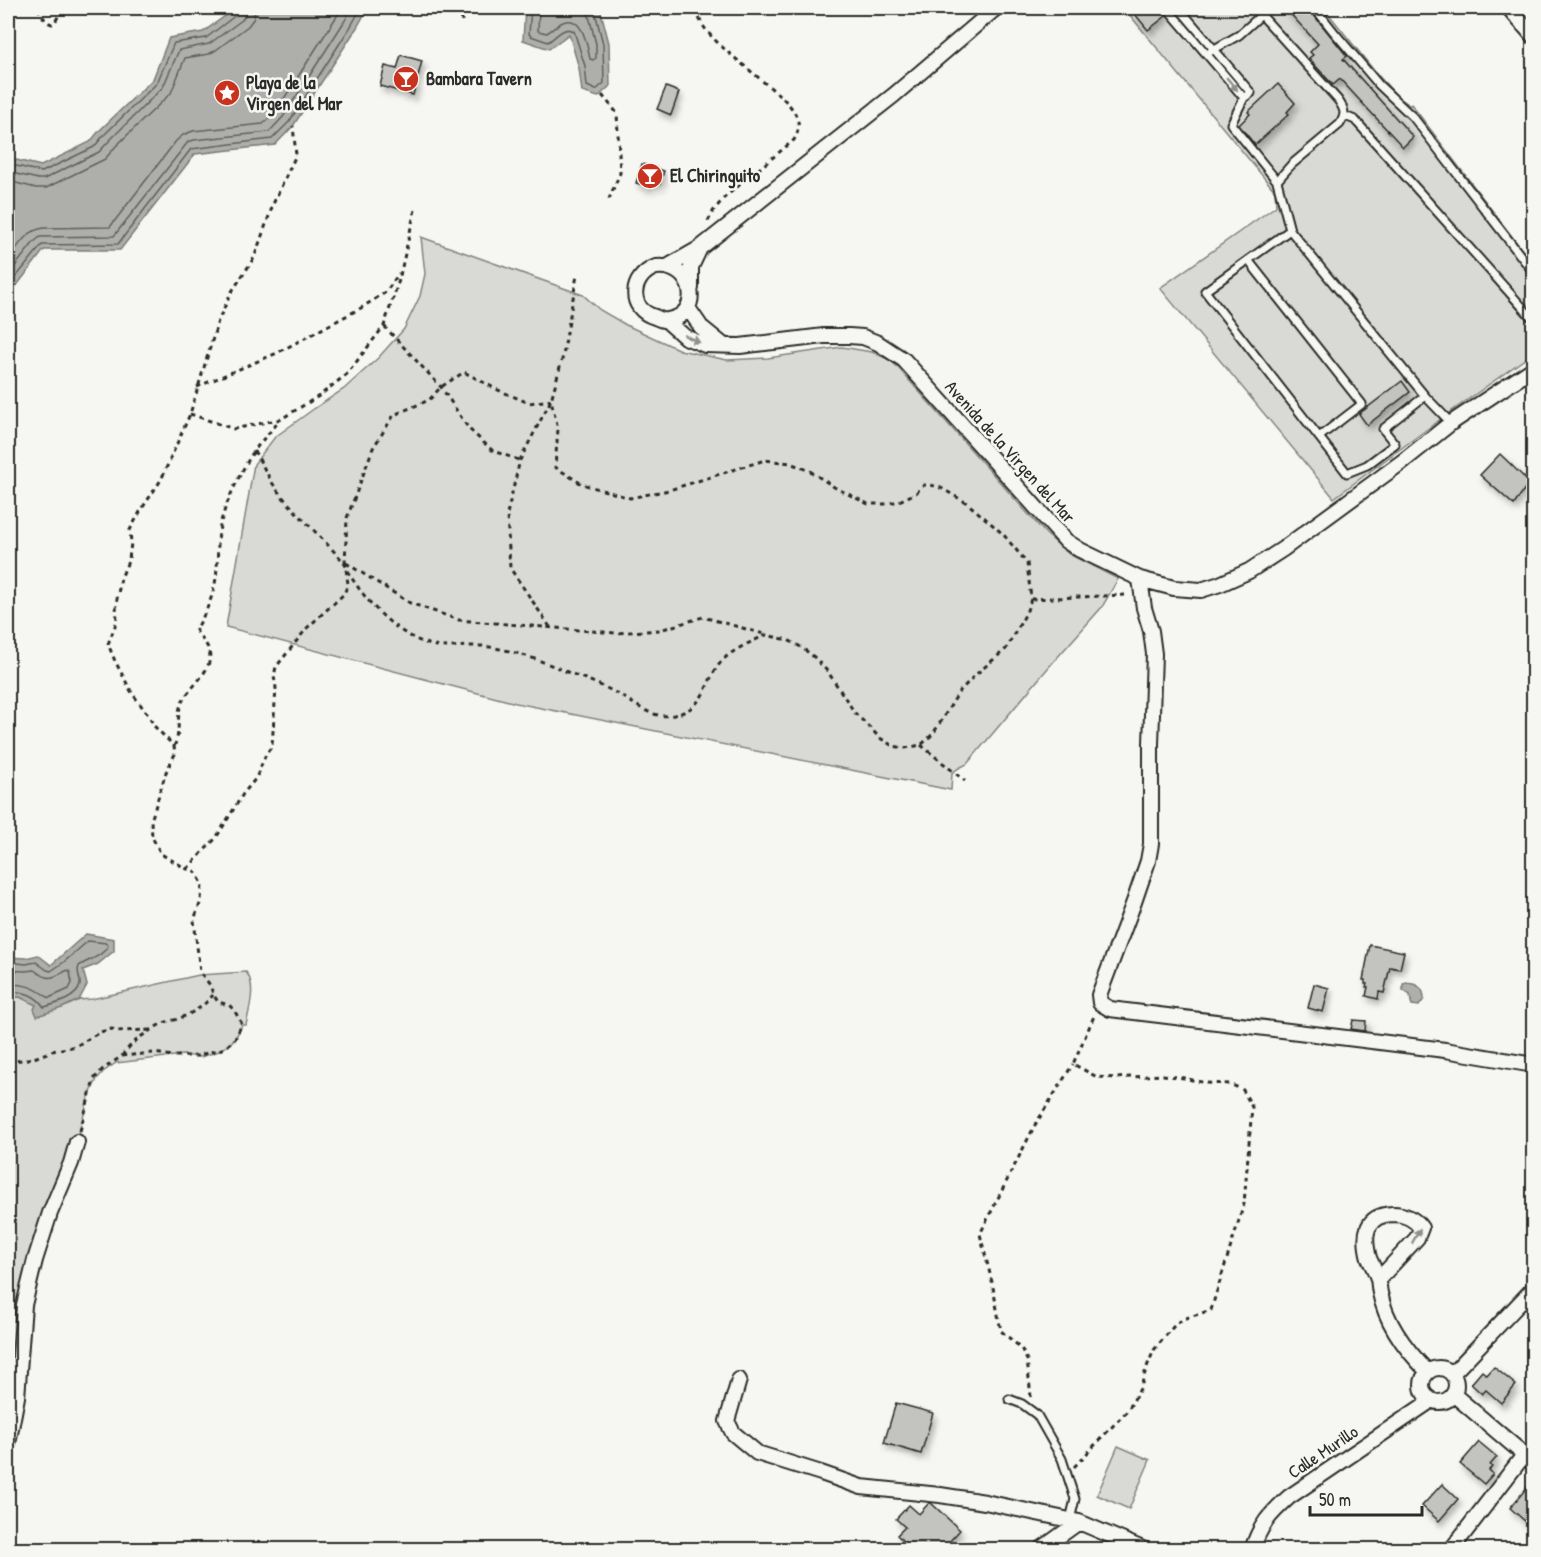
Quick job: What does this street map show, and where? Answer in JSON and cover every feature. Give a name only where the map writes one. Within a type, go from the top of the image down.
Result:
[{"type":"street","points":[[666,267],[700,248],[894,95],[996,8]]},
{"type":"street","points":[[1509,8],[1533,37]]},
{"type":"street","points":[[691,288],[679,272],[666,267],[656,267],[643,274],[635,294],[641,309],[648,315],[667,321],[679,316],[688,308],[691,297],[691,288],[691,267],[700,248]]},
{"type":"street","points":[[688,308],[700,327],[723,345]]},
{"type":"street","name":"Avenida de la Virgen del Mar","points":[[667,321],[685,337],[705,345],[740,346],[824,336],[863,337],[878,344],[904,360],[1066,541],[1140,579],[1174,588],[1201,590],[1249,571],[1283,549],[1375,483],[1451,423],[1533,368]]},
{"type":"street","points":[[1140,579],[1154,654],[1151,844],[1148,861],[1134,902],[1099,995],[1100,1003],[1110,1009],[1445,1050],[1533,1065]]},
{"type":"street","points":[[8,1444],[17,1397],[24,1305],[34,1260],[77,1142]]},
{"type":"street","points":[[1378,1280],[1417,1238],[1422,1228],[1417,1222],[1394,1214],[1381,1216],[1371,1222],[1366,1231],[1370,1258],[1385,1309],[1393,1326],[1428,1372]]},
{"type":"street","points":[[1452,1374],[1533,1288]]},
{"type":"street","points":[[1443,1368],[1452,1374],[1456,1384],[1454,1394],[1440,1401],[1429,1398],[1423,1385],[1428,1372],[1443,1368]]},
{"type":"street","points":[[739,1380],[727,1421],[733,1433],[757,1453],[861,1487],[985,1502],[1074,1521],[1145,1550]]},
{"type":"street","points":[[1451,1550],[1529,1459],[1454,1394]]},
{"type":"street","name":"Calle Murillo","points":[[1252,1550],[1263,1522],[1289,1497],[1426,1404],[1429,1398]]},
{"type":"street","points":[[1040,1550],[1074,1521]]},
{"type":"lane","points":[[1167,8],[1245,98]]},
{"type":"lane","points":[[1179,8],[1251,93],[1245,98],[1231,124],[1277,181],[1290,230],[1425,396],[1451,423]]},
{"type":"lane","points":[[1255,8],[1344,108],[1345,116],[1340,124],[1291,165],[1277,181]]},
{"type":"lane","points":[[1207,54],[1239,35],[1269,8]]},
{"type":"lane","points":[[1316,8],[1378,85],[1413,117],[1533,273]]},
{"type":"lane","points":[[1345,116],[1355,120],[1533,321]]},
{"type":"lane","points":[[1290,230],[1205,291],[1347,473],[1367,465],[1395,444],[1383,429],[1425,396]]},
{"type":"lane","points":[[1248,260],[1362,404],[1319,437]]},
{"type":"lane","points":[[1009,1399],[1022,1404],[1037,1415],[1062,1459],[1075,1499],[1074,1521]]},
{"type":"path","points":[[38,8],[43,17],[52,24],[56,22],[63,8]]},
{"type":"path","points":[[460,8],[462,21]]},
{"type":"path","points":[[695,10],[705,28],[792,108],[798,125],[798,133],[794,140],[725,197],[703,229]]},
{"type":"path","points":[[602,94],[617,114],[620,173],[609,199]]},
{"type":"path","points":[[174,746],[154,726],[132,693],[108,644],[117,621],[116,604],[121,578],[129,560],[130,530],[161,480],[190,414],[218,321],[231,293],[254,258],[274,202],[296,155],[293,126]]},
{"type":"path","points":[[122,1056],[154,1053],[197,1056],[225,1048],[235,1039],[242,1024],[229,1005],[218,1002],[210,985],[200,972],[194,920],[201,901],[202,883],[194,870],[161,854],[152,837],[151,821],[166,772],[175,754],[174,746],[177,740],[181,705],[208,667],[207,646],[196,630],[214,588],[221,520],[227,503],[254,451],[281,419],[319,396],[347,374],[384,326],[401,271],[415,210]]},
{"type":"path","points":[[197,387],[277,353],[361,308],[386,292],[401,271]]},
{"type":"path","points":[[550,627],[510,568],[507,514],[519,460],[551,400],[563,356],[577,276]]},
{"type":"path","points":[[384,326],[441,387],[469,429],[493,452],[519,460]]},
{"type":"path","points":[[187,868],[216,838],[243,794],[256,778],[272,746],[276,667],[307,628],[344,594],[348,584],[345,562],[347,518],[373,448],[394,415],[429,400],[441,387],[464,372],[529,403],[551,400]]},
{"type":"path","points":[[254,451],[278,492],[345,562],[410,603],[459,620],[615,633],[660,630],[703,617],[788,640],[814,657],[828,672],[855,713],[880,738],[893,746],[905,748],[921,745],[933,734],[959,692],[1006,649],[1026,613],[1031,599],[1027,563],[1003,534],[986,519],[966,503],[941,488],[931,484],[924,485],[916,493],[899,501],[868,504],[834,487],[810,471],[790,463],[765,460],[669,490],[630,498],[582,484],[555,466],[558,429],[551,400]]},
{"type":"path","points":[[190,414],[234,429],[281,419]]},
{"type":"path","points":[[345,562],[352,578],[364,595],[380,613],[407,635],[429,645],[484,646],[512,652],[615,692],[648,712],[660,716],[674,715],[698,702],[707,689],[714,671],[724,658],[766,635]]},
{"type":"path","points":[[1031,599],[1125,595]]},
{"type":"path","points":[[921,745],[965,780]]},
{"type":"path","points":[[77,1142],[94,1079],[102,1070],[122,1056],[129,1046],[164,1023],[200,1009],[213,994]]},
{"type":"path","points":[[1037,1415],[1031,1397],[1027,1360],[1021,1348],[1001,1331],[980,1234],[1035,1125],[1073,1064],[1100,1003]]},
{"type":"path","points":[[8,1062],[34,1058],[76,1046],[100,1032],[112,1029],[118,1031],[153,1030]]},
{"type":"path","points":[[1067,1474],[1128,1410],[1142,1387],[1154,1350],[1173,1328],[1183,1319],[1211,1311],[1244,1204],[1252,1107],[1243,1090],[1230,1084],[1206,1083],[1163,1075],[1097,1077],[1073,1064]]},
{"type":"shaded area","points":[[1124,8],[1324,8],[1376,73],[1398,97],[1411,104],[1533,264],[1533,353],[1334,498],[1160,288],[1276,206],[1275,191]]},
{"type":"shaded area","points":[[421,237],[583,295],[600,310],[626,325],[680,350],[727,360],[768,358],[842,347],[872,352],[892,361],[1046,534],[1069,554],[1118,579],[1102,607],[967,764],[952,773],[951,790],[516,703],[226,627],[254,464],[275,437],[344,389],[378,358],[404,329],[420,296],[425,274]]},
{"type":"shaded area","points":[[246,972],[252,991],[246,1025],[242,1025],[230,1044],[219,1051],[201,1057],[183,1055],[116,1063],[97,1079],[88,1099],[76,1144],[39,1245],[8,1429],[8,998],[20,997],[36,1005],[62,1008],[79,1000],[199,975]]},
{"type":"shaded area","points":[[1118,1446],[1150,1460],[1129,1509],[1097,1495]]},
{"type":"water","name":"Playa de la Virgen del Mar","points":[[236,8],[368,8],[293,126],[275,145],[195,154],[120,250],[44,250],[8,297],[8,158],[41,166],[90,142],[153,79],[169,38],[203,32]]},
{"type":"water","points":[[525,8],[600,8],[609,43],[610,86],[598,97],[582,92],[579,68],[569,34],[549,49],[523,40]]},
{"type":"water","points":[[86,934],[114,939],[114,951],[98,964],[83,970],[87,985],[79,1000],[37,1016],[34,1009],[36,1005],[20,997],[8,998],[8,957],[26,958],[38,955],[51,965]]},
{"type":"water","points":[[1407,983],[1422,989],[1424,999],[1419,1006],[1412,1005],[1410,995],[1403,990],[1403,984]]},
{"type":"building","points":[[1141,8],[1162,8],[1166,16],[1148,30],[1134,13]]},
{"type":"building","points":[[1285,8],[1307,8],[1312,13],[1347,56],[1343,59],[1413,137],[1403,147],[1340,79],[1333,85],[1313,63],[1309,58],[1313,55],[1310,52],[1318,44]]},
{"type":"building","name":"Bambara Tavern","points":[[401,55],[422,61],[413,95],[380,86],[385,66],[397,69]]},
{"type":"building","points":[[1278,84],[1295,103],[1287,112],[1289,114],[1255,145],[1239,125],[1250,114],[1248,112]]},
{"type":"building","points":[[666,87],[679,92],[671,115],[657,109]]},
{"type":"building","name":"El Chiringuito","points":[[642,164],[664,171],[660,184],[652,182],[650,187],[636,183]]},
{"type":"building","points":[[1402,381],[1410,392],[1367,425],[1359,414]]},
{"type":"building","points":[[1500,454],[1529,482],[1514,505],[1480,475]]},
{"type":"building","points":[[1370,945],[1404,952],[1400,969],[1390,967],[1384,993],[1379,992],[1378,999],[1366,996],[1368,987],[1363,980]]},
{"type":"building","points":[[1314,984],[1329,988],[1323,1012],[1308,1008]]},
{"type":"building","points":[[1353,1020],[1366,1021],[1365,1031],[1351,1029]]},
{"type":"building","points":[[1494,1367],[1516,1385],[1501,1403],[1486,1390],[1482,1394],[1471,1384],[1482,1371],[1487,1375]]},
{"type":"building","points":[[896,1403],[933,1413],[921,1454],[884,1443]]},
{"type":"building","points":[[1479,1442],[1497,1457],[1490,1465],[1492,1467],[1489,1470],[1493,1474],[1484,1484],[1460,1464]]},
{"type":"building","points":[[1533,1480],[1533,1528],[1510,1508]]},
{"type":"building","points":[[1442,1484],[1458,1499],[1439,1521],[1422,1506]]},
{"type":"building","points":[[929,1503],[960,1530],[949,1542],[958,1550],[912,1550],[897,1535],[905,1527],[896,1519],[909,1505],[919,1514]]},
{"type":"place","name":"Bambara Tavern","points":[[406,79]]},
{"type":"place","name":"Playa de la Virgen del Mar","points":[[227,93]]},
{"type":"place","name":"El Chiringuito","points":[[650,176]]}]
